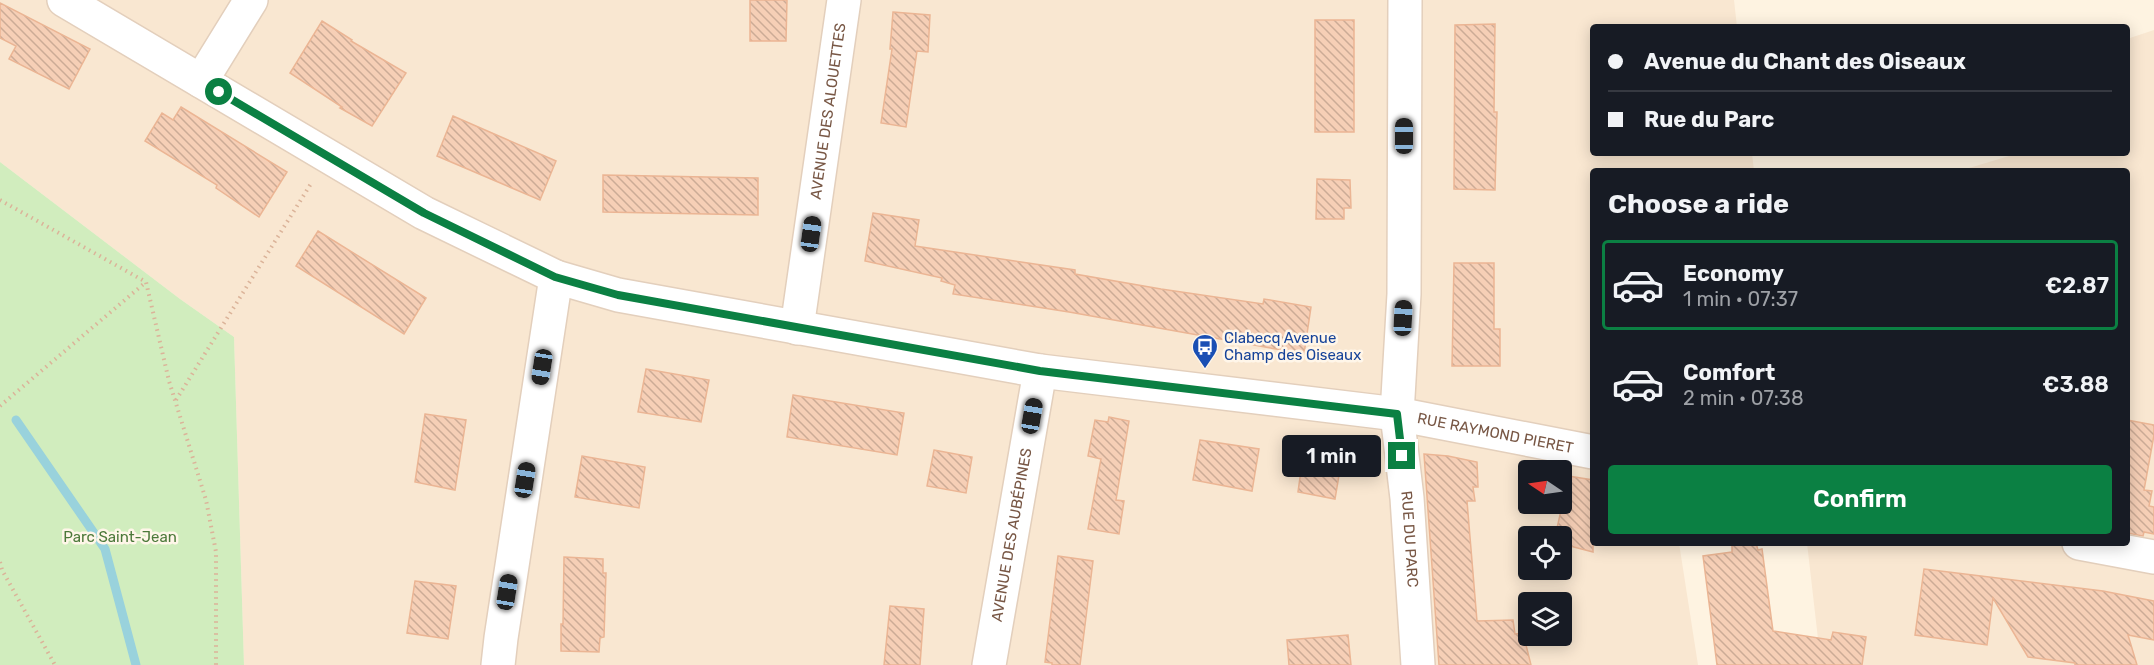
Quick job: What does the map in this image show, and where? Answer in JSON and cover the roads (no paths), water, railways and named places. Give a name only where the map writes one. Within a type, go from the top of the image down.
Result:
[{"type":"street","name":"RUE RAYMOND PIERET","points":[[64,0],[424,213],[555,277],[618,295],[1040,371],[1397,414],[1590,451]]},
{"type":"street","points":[[201,81],[251,0]]},
{"type":"street","name":"AVENUE DES ALOUETTES","points":[[797,328],[844,0]]},
{"type":"street","name":"RUE DU PARC","points":[[1405,0],[1404,294],[1397,414],[1407,498],[1418,665]]},
{"type":"street","points":[[498,665],[555,277]]},
{"type":"street","name":"AVENUE DES AUBÉPINES","points":[[989,665],[1040,371]]},
{"type":"street","points":[[2095,546],[2154,557]]},
{"type":"waterway","points":[[16,420],[105,549],[136,665]]},
{"type":"place","name":"Clabecq Avenue Champ des Oiseaux","points":[[1205,370]]},
{"type":"park label","name":"Parc Saint-Jean","points":[[120,537]]}]
